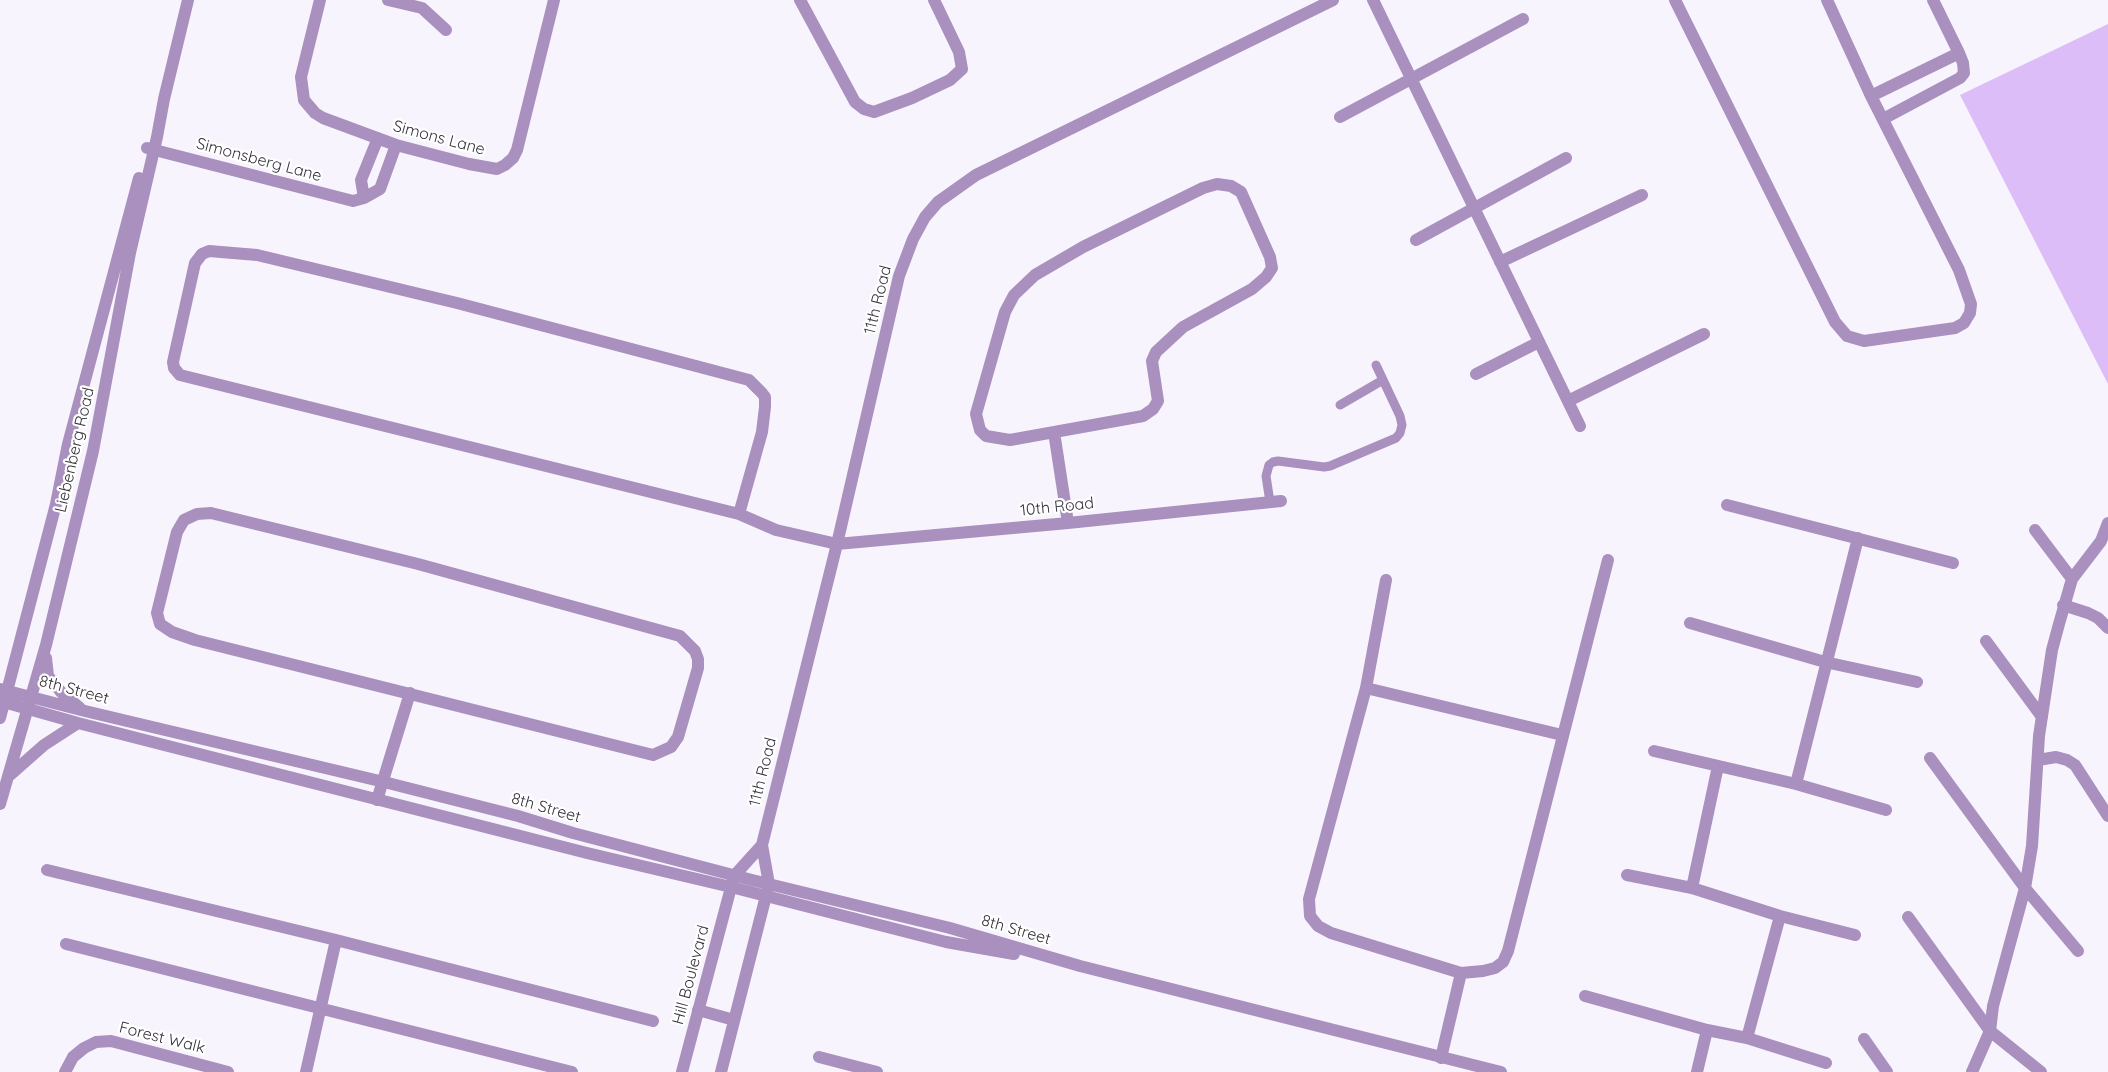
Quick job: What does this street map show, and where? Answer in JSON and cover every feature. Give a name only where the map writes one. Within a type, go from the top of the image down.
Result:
[{"type":"street","name":"Liebenberg Road","points":[[0,718],[3,696],[56,504],[68,444],[164,99],[188,0]]},
{"type":"street","name":"Simons Lane","points":[[320,0],[301,77],[304,100],[315,113],[396,145],[497,169],[513,158],[517,150],[554,0]]},
{"type":"street","points":[[388,0],[422,8],[446,30]]},
{"type":"street","points":[[800,0],[855,102],[864,109],[874,112],[912,98],[950,80],[962,69],[959,52],[934,0]]},
{"type":"street","name":"11th Road","points":[[767,890],[762,845],[837,544],[899,276],[913,239],[925,217],[938,202],[976,175],[1333,0]]},
{"type":"street","points":[[1373,0],[1580,426]]},
{"type":"street","points":[[1675,0],[1835,322],[1847,336],[1864,341],[1955,328],[1964,323],[1970,313],[1971,304],[1959,270],[1871,96],[1827,0]]},
{"type":"street","points":[[1883,118],[1960,78],[1964,73],[1959,53],[1934,0]]},
{"type":"street","points":[[1340,117],[1523,20]]},
{"type":"street","points":[[1871,96],[1959,53]]},
{"type":"street","points":[[378,138],[361,180],[364,198],[380,189],[396,145]]},
{"type":"street","name":"Liebenberg Road","points":[[0,804],[46,645],[93,451],[150,148]]},
{"type":"street","name":"Simonsberg Lane","points":[[150,148],[348,200],[364,198]]},
{"type":"street","points":[[1416,240],[1566,158]]},
{"type":"street","points":[[1217,184],[1231,186],[1241,192],[1270,256],[1272,268],[1266,277],[1252,289],[1183,327],[1156,352],[1152,361],[1152,370],[1158,401],[1148,413],[1054,432],[1010,440],[986,436],[980,430],[976,414],[1005,312],[1014,295],[1035,276],[1083,247],[1203,188],[1217,184]]},
{"type":"street","points":[[1500,262],[1642,195]]},
{"type":"street","name":"10th Road","points":[[740,514],[762,432],[765,407],[765,397],[749,380],[468,306],[257,255],[212,250],[202,254],[197,260],[173,362],[174,368],[180,375],[740,514],[776,530],[837,544],[1275,501]]},
{"type":"street","points":[[1568,401],[1704,334]]},
{"type":"street","points":[[1476,374],[1539,342]]},
{"type":"street","points":[[1054,432],[1068,523]]},
{"type":"street","points":[[1726,505],[1953,563]]},
{"type":"street","points":[[211,513],[429,567],[680,636],[690,644],[698,659],[698,668],[678,737],[671,747],[653,755],[410,693],[195,640],[172,632],[160,624],[156,613],[177,532],[184,520],[197,514],[211,513]]},
{"type":"street","points":[[1972,1072],[1990,1031],[1994,1006],[2025,888],[2032,846],[2042,717],[2052,650],[2063,605],[2072,579],[2101,541],[2108,523]]},
{"type":"street","points":[[2035,530],[2072,579]]},
{"type":"street","points":[[1796,783],[1858,538]]},
{"type":"street","points":[[1386,580],[1366,688],[1309,899],[1310,916],[1318,926],[1331,933],[1461,973],[1483,972],[1503,962],[1508,951],[1608,560]]},
{"type":"street","points":[[2063,605],[2098,618],[2108,628]]},
{"type":"street","points":[[1690,623],[1825,662],[1917,682]]},
{"type":"street","points":[[1986,641],[2042,717]]},
{"type":"street","points":[[46,645],[48,676],[62,692],[85,711]]},
{"type":"street","points":[[1366,688],[1562,735]]},
{"type":"street","points":[[377,800],[410,693]]},
{"type":"street","name":"8th Street","points":[[3,696],[32,696],[85,711],[384,782],[518,816],[767,890],[950,928],[1080,966],[1501,1072]]},
{"type":"street","name":"8th Street","points":[[3,696],[28,709],[78,723],[377,800],[587,853],[733,881]]},
{"type":"street","points":[[9,776],[44,746],[78,723]]},
{"type":"street","points":[[1654,751],[1796,783],[1886,810]]},
{"type":"street","points":[[1930,758],[2025,888],[2078,951]]},
{"type":"street","points":[[2038,760],[2056,758],[2067,760],[2075,765],[2108,816]]},
{"type":"street","points":[[1692,888],[1718,766]]},
{"type":"street","name":"11th Road","points":[[733,881],[762,845]]},
{"type":"street","points":[[47,870],[336,940],[653,1022]]},
{"type":"street","points":[[1627,875],[1692,888],[1780,916],[1855,935]]},
{"type":"street","name":"Hill Boulevard","points":[[681,1072],[733,881]]},
{"type":"street","points":[[721,1072],[767,890]]},
{"type":"street","points":[[1747,1038],[1780,916]]},
{"type":"street","points":[[1908,917],[1990,1031],[2041,1072]]},
{"type":"street","points":[[306,1072],[336,940]]},
{"type":"street","points":[[66,944],[572,1072]]},
{"type":"street","points":[[1441,1058],[1461,973]]},
{"type":"street","points":[[1585,996],[1707,1030],[1747,1038],[1826,1063]]},
{"type":"street","points":[[698,1010],[734,1020]]},
{"type":"street","points":[[1697,1072],[1707,1030]]},
{"type":"street","points":[[1864,1039],[1887,1072]]},
{"type":"street","name":"Forest Walk","points":[[65,1072],[73,1057],[84,1048],[96,1042],[111,1041],[228,1072]]},
{"type":"street","points":[[819,1057],[877,1072]]},
{"type":"lane","points":[[1275,501],[1266,476],[1269,465],[1273,462],[1324,467],[1396,438],[1402,425],[1400,416],[1376,364]]},
{"type":"lane","points":[[1340,405],[1383,380]]},
{"type":"shaded area","points":[[2108,24],[2108,384],[1960,95]]}]
